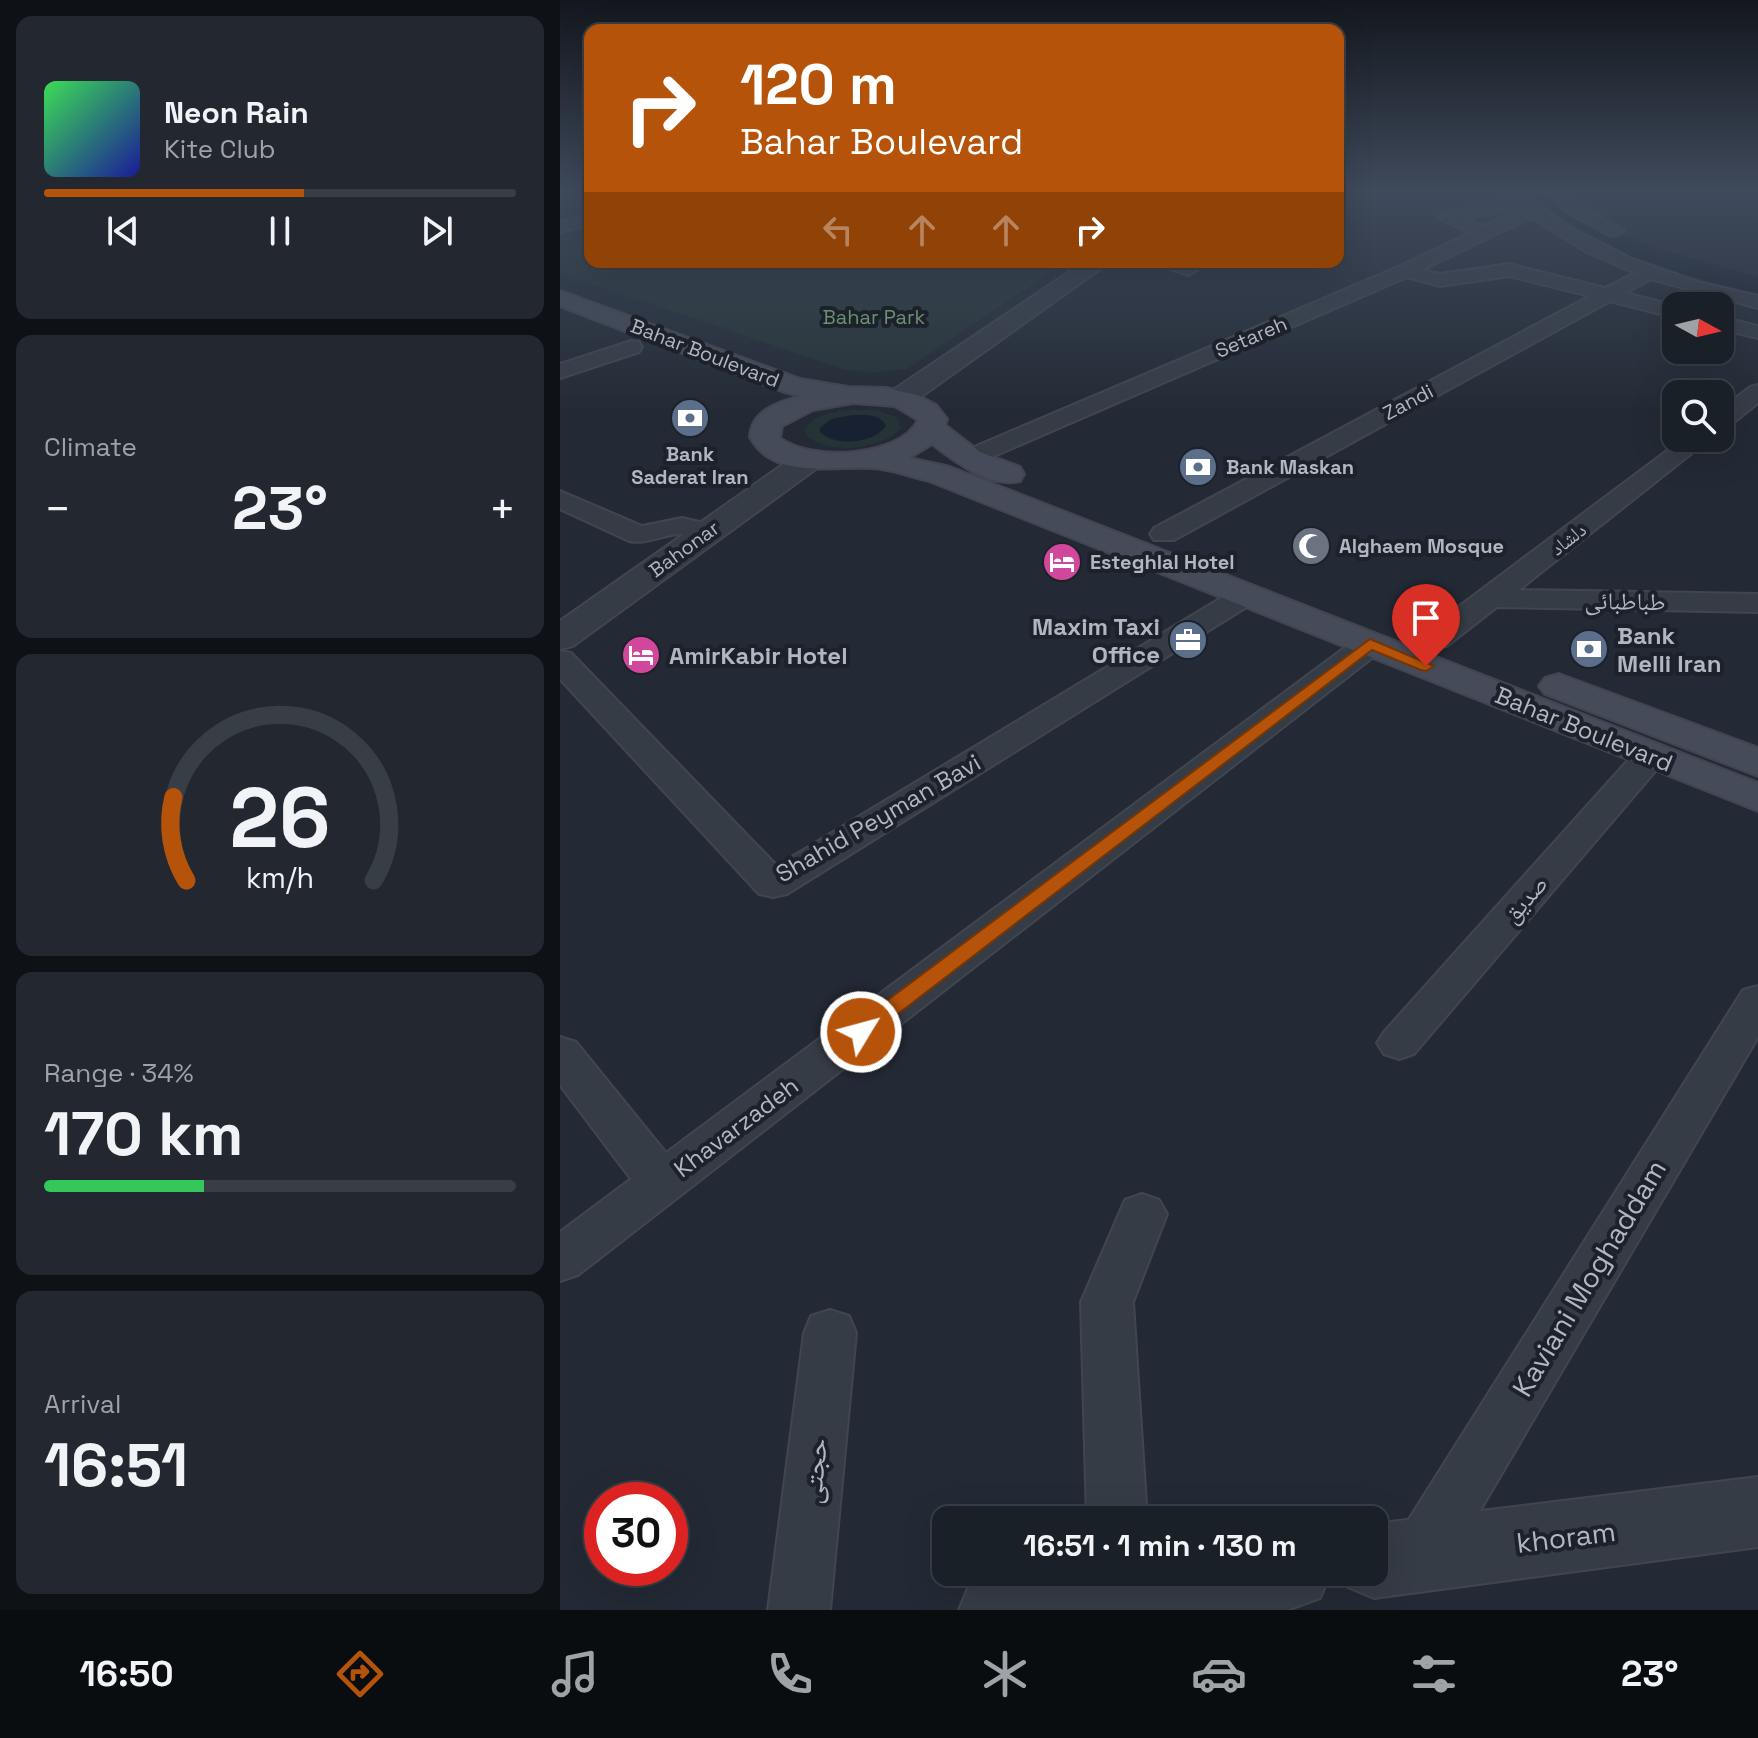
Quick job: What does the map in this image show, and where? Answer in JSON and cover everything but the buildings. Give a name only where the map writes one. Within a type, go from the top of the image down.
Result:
[{"type":"main road","name":"Bahar Boulevard","points":[[560,298],[794,386],[853,395]]},
{"type":"main road","name":"Bahar Boulevard","points":[[560,320],[756,396],[770,422],[764,431],[766,441],[775,449],[809,460]]},
{"type":"main road","points":[[770,422],[802,404],[853,395],[899,399]]},
{"type":"main road","name":"Bahar Boulevard","points":[[899,399],[927,411],[933,419],[931,429],[969,458],[1758,763]]},
{"type":"main road","points":[[809,460],[871,458],[911,446],[931,429]]},
{"type":"main road","name":"Bahar Boulevard","points":[[871,458],[939,474],[1758,798]]},
{"type":"street","name":"Setareh","points":[[969,458],[1417,265]]},
{"type":"street","points":[[1638,265],[1723,295],[1758,302]]},
{"type":"street","points":[[899,399],[1083,268]]},
{"type":"street","points":[[1405,271],[1440,280],[1509,270],[1662,309]]},
{"type":"street","name":"Zandi","points":[[1164,534],[1652,271]]},
{"type":"street","points":[[1734,326],[1758,332]]},
{"type":"street","points":[[560,371],[631,347]]},
{"type":"street","points":[[1734,411],[1758,392]]},
{"type":"street","name":"دلشاد","points":[[1436,639],[1681,452]]},
{"type":"street","name":"Bahonar","points":[[560,638],[809,460]]},
{"type":"street","points":[[560,499],[639,535],[682,526],[707,532]]},
{"type":"street","name":"Shahid Peyman Bavi","points":[[560,660],[773,885],[1246,595]]},
{"type":"street","name":"طباطبائی","points":[[1492,598],[1758,603]]},
{"type":"street","name":"Khavarzadeh","points":[[560,1260],[1370,644]]},
{"type":"street","name":"صدیق","points":[[1399,1043],[1651,755]]},
{"type":"street","name":"Kaviani Moghaddam","points":[[1397,1558],[1758,1001]]},
{"type":"street","points":[[560,1053],[662,1183]]},
{"type":"street","points":[[1116,1506],[1107,1302],[1142,1214]]},
{"type":"street","name":"حجتی","points":[[799,1610],[830,1333]]},
{"type":"street","name":"khoram","points":[[1397,1558],[1758,1512]]},
{"type":"street","points":[[997,1610],[1106,1586]]},
{"type":"green space","name":"Bahar Park","points":[[560,265],[584,265],[584,268],[1057,268],[907,369],[875,372],[846,370],[560,273]]},
{"type":"green space","points":[[849,410],[876,410],[896,417],[901,428],[881,441],[854,448],[826,445],[805,434],[810,423],[816,419]]},
{"type":"water","points":[[852,415],[876,417],[886,426],[872,437],[854,441],[835,440],[820,432],[820,428],[831,419]]},
{"type":"waterway","points":[[1679,265],[1758,285]]},
{"type":"place","name":"Bank Saderat Iran","points":[[690,418]]},
{"type":"place","name":"Bank Maskan","points":[[1198,467]]},
{"type":"place","name":"Alghaem Mosque","points":[[1311,546]]},
{"type":"place","name":"Esteghlal Hotel","points":[[1062,562]]},
{"type":"place","name":"Maxim Taxi Office","points":[[1188,640]]},
{"type":"place","name":"Bank Melli Iran","points":[[1589,649]]},
{"type":"place","name":"AmirKabir Hotel","points":[[641,655]]},
{"type":"route","points":[[861,1032],[1370,644],[1426,666]]}]
